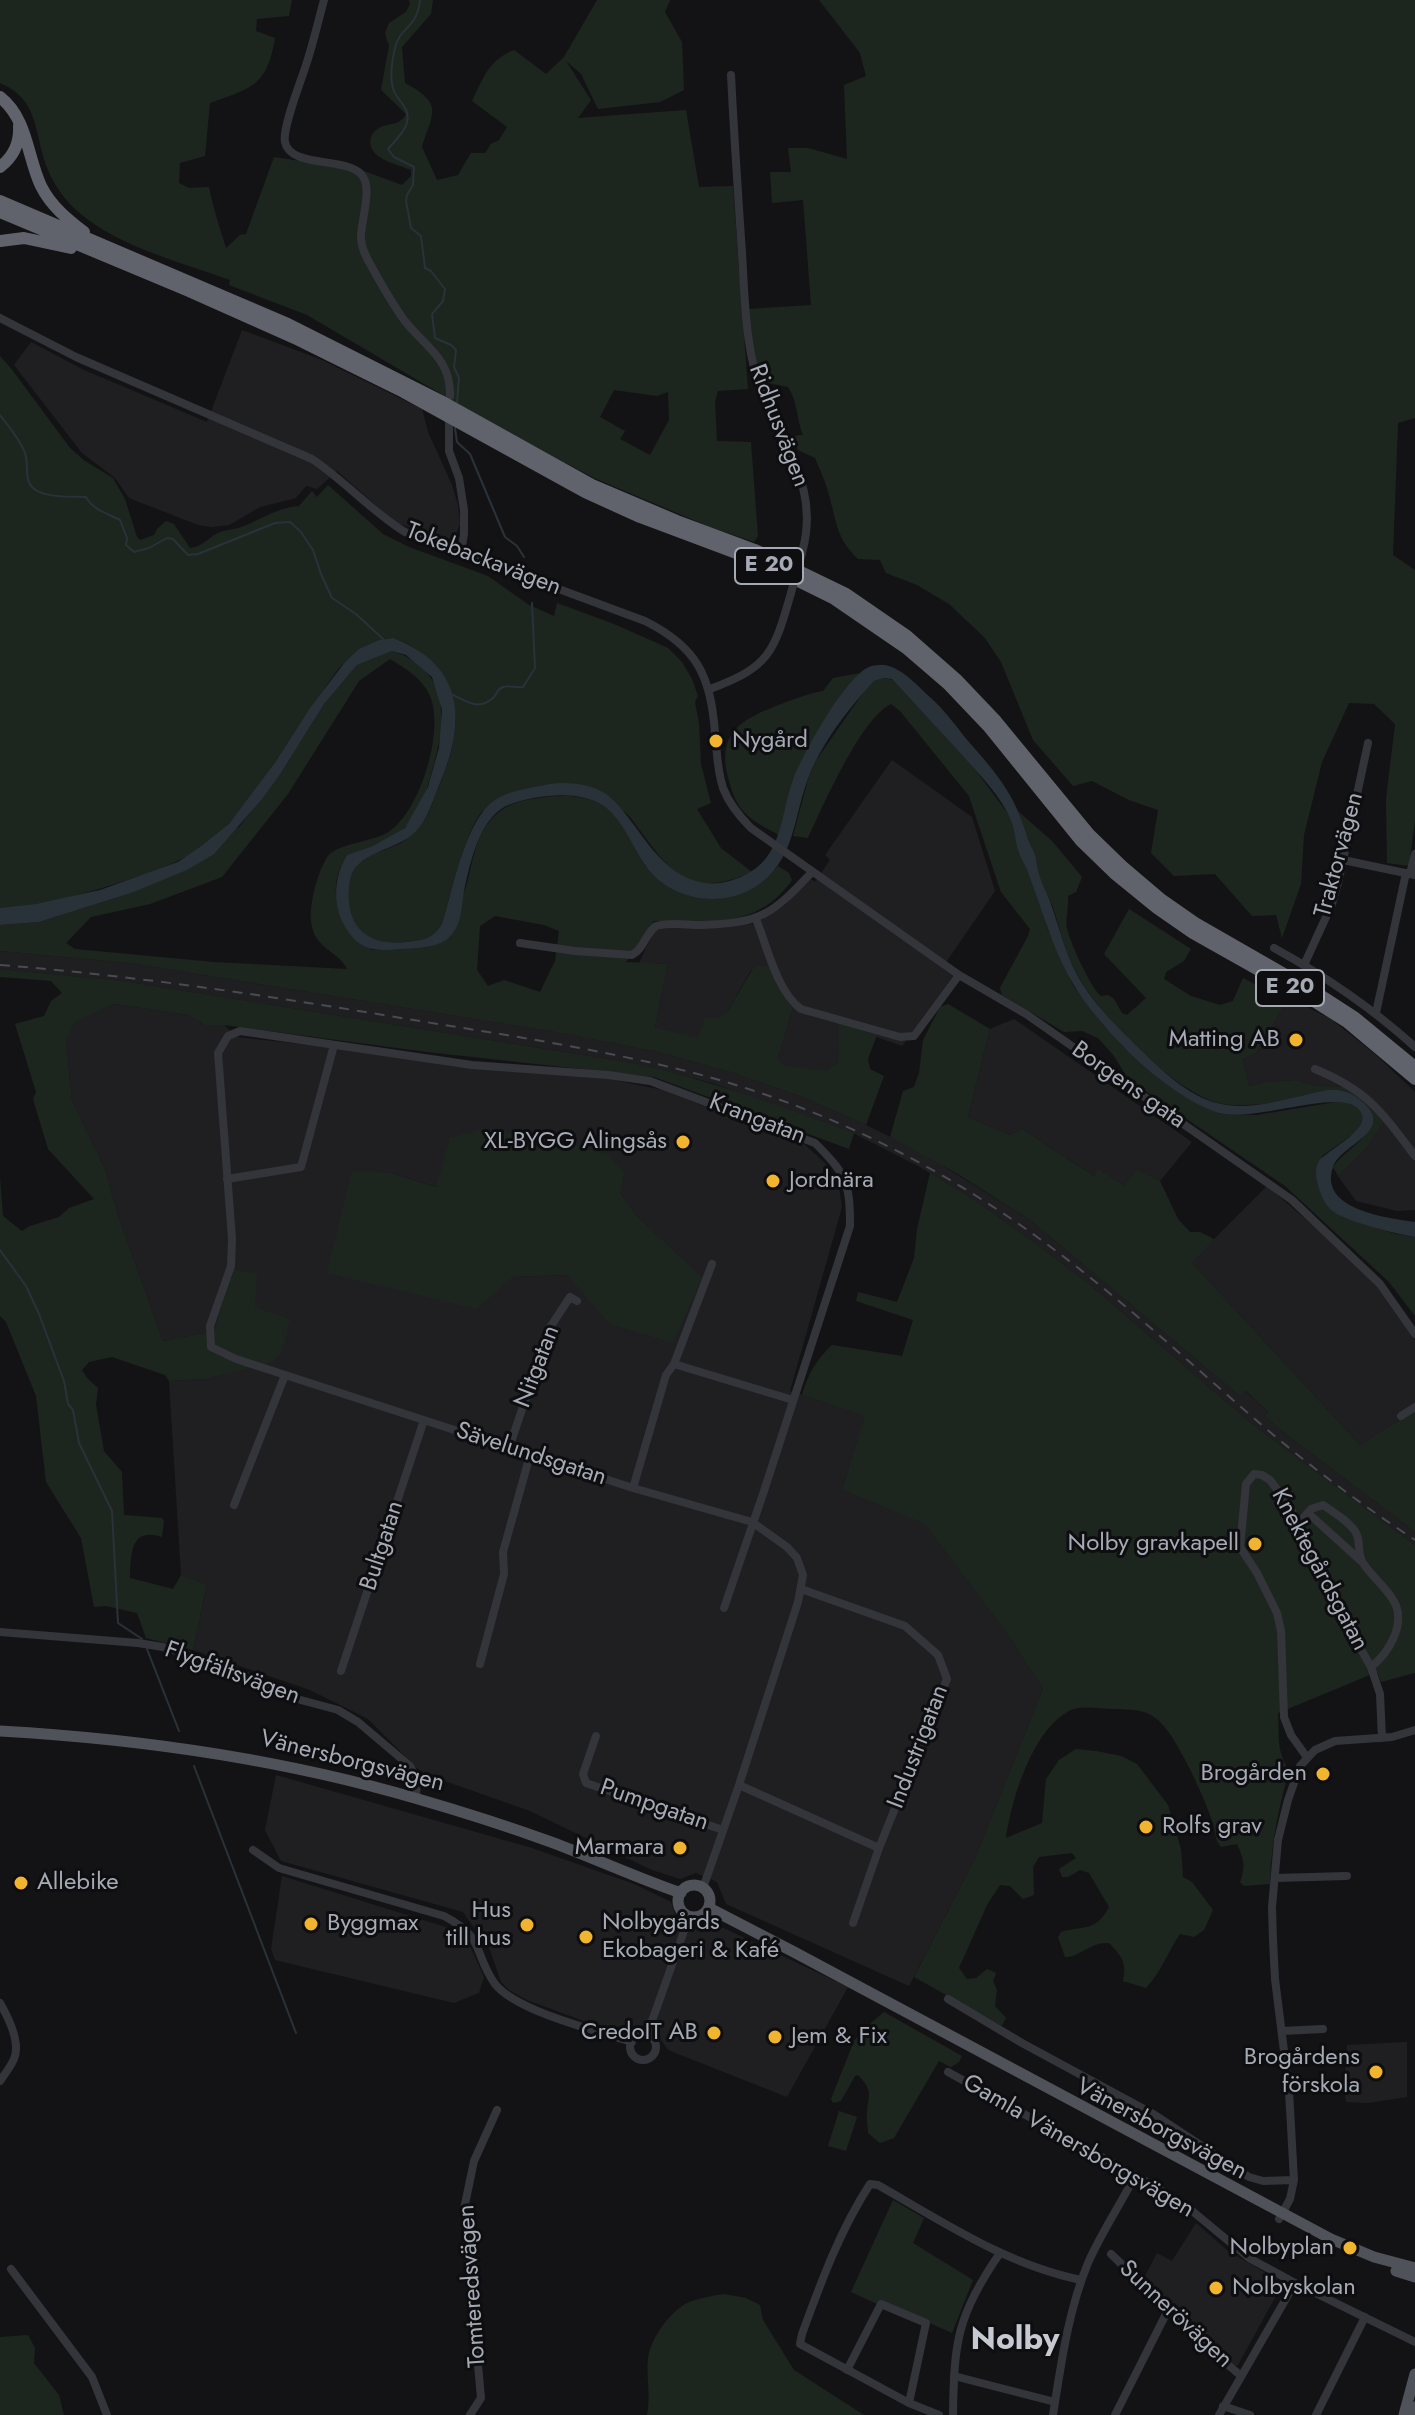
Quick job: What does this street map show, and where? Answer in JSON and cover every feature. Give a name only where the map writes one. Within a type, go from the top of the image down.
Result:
[{"type":"highway","points":[[0,97],[18,119],[37,176],[50,201],[100,249]]},
{"type":"highway","points":[[0,167],[16,148],[18,119]]},
{"type":"highway","name":"E 20","points":[[0,201],[341,360],[585,492],[640,517],[760,562],[833,598],[906,648],[949,685],[988,726],[1081,841],[1125,882],[1193,933],[1347,1022],[1415,1079]]},
{"type":"highway","name":"E 20","points":[[0,212],[241,303],[376,366],[592,485],[755,550],[846,594],[907,636],[956,679],[996,721],[1089,834],[1162,900],[1195,923],[1354,1017],[1415,1067]]},
{"type":"highway","points":[[0,241],[24,238],[100,249]]},
{"type":"main road","name":"Vänersborgsvägen","points":[[0,1731],[107,1739],[237,1757],[312,1772],[416,1798],[551,1842],[681,1893]]},
{"type":"main road","points":[[692,1886],[703,1888],[710,1897],[709,1908],[701,1916],[689,1917],[679,1907],[681,1893],[692,1886]]},
{"type":"main road","name":"Vänersborgsvägen","points":[[709,1908],[1281,2215],[1347,2254],[1415,2277]]},
{"type":"main road","name":"Vänersborgsvägen","points":[[1281,2215],[1350,2248],[1415,2268]]},
{"type":"main road","points":[[1404,2415],[1415,2374]]},
{"type":"main road","points":[[1412,2415],[1415,2407]]},
{"type":"street","points":[[324,0],[284,141],[288,149],[299,156],[351,168],[361,174],[367,190],[361,232],[366,255],[404,320],[442,361],[450,383],[450,396]]},
{"type":"street","name":"Ridhusvägen","points":[[710,689],[739,678],[761,662],[776,640],[802,553],[807,507],[794,460],[764,400],[749,348],[731,75]]},
{"type":"street","name":"Tokebackavägen","points":[[0,318],[76,357],[312,459],[405,532],[660,629],[686,648],[700,667],[710,689],[723,788],[738,814],[763,838],[812,872]]},
{"type":"street","points":[[449,423],[449,451],[459,478],[464,510],[461,553]]},
{"type":"street","name":"Traktorvägen","points":[[1304,965],[1332,904],[1368,743]]},
{"type":"street","points":[[1376,1013],[1415,854]]},
{"type":"street","points":[[1343,860],[1411,874]]},
{"type":"street","points":[[520,943],[628,956],[639,951],[651,930],[662,924],[703,925],[756,919],[781,904],[812,872]]},
{"type":"street","name":"Borgens gata","points":[[812,872],[959,975],[1026,1014],[1292,1200],[1380,1284],[1415,1334]]},
{"type":"street","points":[[756,919],[781,982],[794,1004],[801,1009],[900,1037],[914,1036],[959,975]]},
{"type":"street","points":[[1274,948],[1376,1013],[1415,1047]]},
{"type":"street","name":"Krangatan","points":[[218,1053],[228,1036],[240,1031],[472,1065],[650,1081],[815,1143],[836,1163],[850,1195],[850,1226],[724,1608]]},
{"type":"street","points":[[227,1179],[301,1167],[334,1045]]},
{"type":"street","name":"Sävelundsgatan","points":[[218,1053],[232,1239],[231,1266],[210,1326],[211,1347],[236,1359],[530,1455],[752,1522],[797,1558],[803,1575],[801,1589]]},
{"type":"street","points":[[1315,1069],[1356,1089],[1369,1100],[1415,1156]]},
{"type":"street","points":[[633,1488],[666,1375],[674,1364],[712,1264]]},
{"type":"street","name":"Nitgatan","points":[[509,1448],[549,1329],[570,1297],[577,1301]]},
{"type":"street","points":[[674,1364],[793,1400]]},
{"type":"street","points":[[234,1505],[285,1375]]},
{"type":"street","points":[[1401,1416],[1415,1407]]},
{"type":"street","name":"Bultgatan","points":[[341,1671],[424,1420]]},
{"type":"street","points":[[480,1664],[504,1574],[503,1552],[530,1455]]},
{"type":"street","name":"Knektegårdsgatan","points":[[1306,1756],[1291,1735],[1284,1717],[1281,1631],[1277,1613],[1240,1547],[1246,1484],[1254,1474],[1270,1480],[1290,1507],[1346,1623],[1371,1667],[1380,1694],[1382,1738]]},
{"type":"street","points":[[1298,1524],[1317,1505],[1323,1505],[1356,1533],[1361,1562]]},
{"type":"street","points":[[1308,1513],[1361,1562],[1398,1610],[1400,1623],[1391,1644],[1371,1667]]},
{"type":"street","points":[[703,1888],[801,1589]]},
{"type":"street","name":"Industrigatan","points":[[801,1589],[905,1626],[938,1655],[947,1679],[879,1848],[853,1923]]},
{"type":"street","name":"Flygfältsvägen","points":[[0,1632],[163,1647],[229,1667],[286,1696],[338,1710],[358,1722],[410,1766],[417,1778],[416,1798]]},
{"type":"street","points":[[1281,2215],[1290,2199],[1294,2180],[1289,2091],[1275,1985],[1273,1940],[1278,1840],[1288,1800],[1306,1756],[1335,1741],[1382,1738],[1415,1730]]},
{"type":"street","name":"Pumpgatan","points":[[596,1736],[583,1774],[586,1783],[723,1830]]},
{"type":"street","points":[[739,1785],[879,1848]]},
{"type":"street","points":[[253,1850],[279,1868],[444,1916],[464,1928],[473,1938],[495,1984],[524,2006],[632,2042]]},
{"type":"street","points":[[1275,1878],[1347,1876]]},
{"type":"street","points":[[647,2035],[689,1917]]},
{"type":"street","points":[[948,1999],[1155,2115],[1249,2177],[1263,2181],[1294,2180]]},
{"type":"street","points":[[0,2003],[16,2049],[16,2056],[0,2081]]},
{"type":"street","points":[[1282,2031],[1323,2029]]},
{"type":"street","points":[[647,2035],[656,2045],[656,2051],[642,2060],[635,2056],[632,2042],[638,2036],[647,2035]]},
{"type":"street","name":"Gamla Vänersborgsvägen","points":[[948,2072],[1191,2210],[1249,2258],[1415,2342]]},
{"type":"street","name":"Tomteredsvägen","points":[[470,2415],[481,2398],[464,2209],[474,2161],[497,2110]]},
{"type":"street","points":[[1053,2415],[1081,2280],[1116,2207],[1135,2176]]},
{"type":"street","points":[[939,2415],[909,2403],[800,2344],[832,2256],[870,2184],[878,2185],[1000,2253],[1041,2270],[1081,2280]]},
{"type":"street","points":[[953,2415],[956,2346],[961,2324],[977,2289],[1000,2253]]},
{"type":"street","name":"Sunnerövägen","points":[[1111,2254],[1240,2375]]},
{"type":"street","points":[[11,2269],[92,2377],[107,2415]]},
{"type":"street","points":[[1250,2415],[1221,2410],[1295,2283]]},
{"type":"street","points":[[847,2370],[881,2304],[926,2323],[909,2403]]},
{"type":"street","points":[[1115,2415],[1168,2310]]},
{"type":"street","points":[[1316,2415],[1365,2317]]},
{"type":"street","points":[[954,2376],[1055,2402]]},
{"type":"shaded area","points":[[0,0],[292,0],[289,16],[257,19],[256,31],[275,38],[262,76],[247,88],[210,103],[205,156],[180,163],[179,183],[189,188],[209,187],[226,248],[240,235],[246,234],[274,157],[364,171],[402,185],[411,176],[411,170],[384,160],[370,144],[376,130],[397,123],[406,114],[381,90],[389,46],[385,33],[389,23],[406,12],[409,0],[433,0],[431,14],[402,47],[405,83],[426,97],[432,110],[422,147],[437,180],[458,175],[471,153],[485,153],[507,127],[472,101],[498,59],[514,50],[546,74],[564,57],[597,0],[670,0],[665,12],[682,42],[684,90],[660,102],[598,109],[581,74],[566,61],[591,100],[578,118],[686,110],[699,187],[733,186],[748,389],[718,391],[715,402],[717,441],[751,442],[758,536],[754,542],[710,527],[594,478],[487,421],[307,315],[229,285],[230,280],[147,251],[107,232],[73,207],[61,193],[46,165],[29,107],[13,90],[0,83]],"holes":[[[614,390],[657,396],[668,392],[669,420],[650,455],[620,439],[625,431],[600,417]]]},
{"type":"shaded area","points":[[819,0],[1415,0],[1415,418],[1398,423],[1393,555],[1415,570],[1415,820],[1409,866],[1387,863],[1386,799],[1395,724],[1374,704],[1349,703],[1322,762],[1304,835],[1301,884],[1282,938],[1276,915],[1252,916],[1215,874],[1174,876],[1151,853],[1158,810],[1129,800],[1092,781],[1073,786],[1033,740],[1001,662],[985,638],[949,604],[917,585],[886,573],[880,560],[858,559],[845,544],[815,458],[798,450],[792,436],[803,435],[788,387],[759,381],[748,309],[811,305],[803,200],[772,203],[770,172],[791,172],[788,148],[808,148],[847,159],[844,85],[866,76],[860,53]]},
{"type":"shaded area","points":[[242,330],[322,360],[422,409],[428,432],[458,505],[460,524],[454,539],[446,540],[400,524],[337,471],[317,489],[306,486],[296,498],[260,507],[229,525],[198,525],[129,498],[115,478],[82,453],[14,365],[31,342],[84,370],[207,422]]},
{"type":"shaded area","points":[[0,356],[70,448],[113,478],[125,499],[140,540],[154,535],[166,521],[174,524],[190,548],[194,547],[218,533],[299,506],[312,491],[317,497],[328,485],[383,534],[409,547],[488,576],[529,605],[554,616],[557,603],[668,648],[682,662],[698,696],[695,702],[701,764],[711,803],[697,809],[721,848],[752,872],[728,881],[692,881],[666,864],[630,817],[608,796],[577,784],[544,785],[505,798],[483,811],[477,819],[459,864],[442,924],[435,933],[422,939],[390,943],[365,935],[357,927],[348,904],[351,874],[359,863],[401,843],[423,822],[451,754],[456,719],[454,702],[439,671],[411,646],[388,639],[368,645],[342,665],[242,809],[201,847],[167,866],[98,889],[50,902],[0,908]]},
{"type":"shaded area","points":[[393,638],[417,650],[435,664],[447,681],[454,700],[456,720],[447,765],[423,822],[408,838],[368,857],[354,870],[350,880],[350,908],[359,929],[368,936],[406,942],[435,933],[442,924],[468,839],[485,810],[495,800],[508,794],[549,784],[582,785],[605,793],[659,857],[682,875],[702,883],[726,882],[743,876],[756,868],[773,847],[798,768],[837,700],[860,673],[871,666],[892,667],[936,703],[1004,785],[1022,821],[1072,965],[1083,985],[1109,1018],[1165,1072],[1208,1100],[1250,1106],[1333,1090],[1357,1097],[1370,1110],[1373,1120],[1371,1128],[1338,1158],[1331,1182],[1345,1202],[1358,1209],[1415,1222],[1415,1237],[1350,1220],[1334,1212],[1323,1198],[1317,1179],[1317,1165],[1357,1130],[1362,1114],[1356,1107],[1330,1102],[1234,1115],[1219,1113],[1164,1082],[1112,1035],[1082,998],[1061,960],[1019,853],[1006,809],[989,785],[892,679],[874,681],[837,726],[809,776],[786,851],[768,876],[741,894],[710,899],[694,897],[665,885],[643,862],[622,826],[605,807],[584,798],[546,796],[511,804],[491,818],[473,854],[458,924],[446,940],[429,947],[392,950],[372,949],[360,944],[344,925],[337,905],[337,885],[342,865],[347,855],[373,846],[405,828],[428,787],[439,748],[442,710],[432,677],[406,655],[392,651],[357,665],[324,704],[262,799],[214,854],[187,870],[131,893],[39,922],[0,925],[0,908],[36,904],[100,890],[178,862],[200,847],[229,824],[345,662],[359,649],[379,640]]},
{"type":"shaded area","points":[[392,651],[412,660],[426,671],[435,685],[441,719],[431,775],[413,818],[391,838],[347,855],[340,870],[336,896],[340,907],[372,950],[429,947],[462,897],[485,828],[506,807],[531,799],[572,796],[603,806],[621,824],[651,872],[669,886],[698,898],[713,899],[741,893],[778,866],[789,873],[792,880],[763,908],[730,919],[654,921],[626,962],[668,964],[655,1027],[698,1038],[705,1018],[718,1018],[727,1012],[752,970],[757,966],[771,967],[793,1008],[778,1058],[784,1065],[827,1071],[838,1062],[839,1023],[877,1035],[868,1059],[870,1069],[884,1076],[866,1125],[800,1096],[658,1052],[555,1032],[129,963],[0,951],[0,925],[39,922],[131,893],[239,827],[281,773],[324,704],[357,665]],"holes":[[[390,659],[418,679],[430,696],[434,711],[432,749],[420,788],[401,821],[383,835],[333,852],[321,870],[311,906],[313,931],[347,969],[214,962],[75,949],[66,943],[91,917],[150,904],[222,877],[288,794],[359,681]],[[495,916],[544,925],[559,931],[555,961],[540,992],[504,980],[488,986],[477,970],[480,926]]]},
{"type":"shaded area","points":[[860,673],[804,756],[779,835],[762,826],[743,812],[728,777],[726,750],[734,731],[763,711],[823,691],[833,678]]},
{"type":"shaded area","points":[[884,678],[893,680],[974,768],[1011,818],[1019,853],[1048,930],[1074,987],[1100,1021],[1156,1076],[1203,1107],[1221,1114],[1257,1115],[1342,1101],[1356,1106],[1362,1113],[1356,1132],[1322,1156],[1342,1217],[1415,1237],[1415,1316],[1389,1282],[1285,1186],[1128,1079],[1098,1038],[1082,1031],[1064,1032],[1002,995],[1000,988],[1030,929],[1001,892],[969,796],[891,704],[867,726],[833,785],[808,838],[793,836],[809,776],[817,759],[863,693],[874,681]]},
{"type":"shaded area","points":[[892,760],[972,817],[995,891],[942,968],[953,976],[902,1046],[840,1024],[838,1062],[827,1072],[784,1065],[778,1058],[793,1008],[771,967],[751,970],[727,1012],[698,1039],[655,1027],[668,964],[639,963],[655,929],[755,924],[785,905],[811,879],[815,882],[830,860],[825,855]]},
{"type":"shaded area","points":[[1018,811],[1053,842],[1082,877],[1076,892],[1068,896],[1069,934],[1097,992],[1114,999],[1122,1013],[1127,1015],[1146,998],[1104,954],[1129,909],[1191,949],[1184,961],[1166,972],[1164,979],[1191,996],[1220,1005],[1233,1001],[1243,978],[1280,997],[1289,998],[1256,1053],[1243,1059],[1249,1086],[1296,1080],[1311,1085],[1344,1087],[1371,1106],[1383,1122],[1366,1148],[1338,1176],[1333,1167],[1364,1137],[1372,1120],[1370,1111],[1362,1102],[1340,1091],[1327,1091],[1263,1104],[1215,1102],[1178,1082],[1158,1066],[1103,1011],[1070,960]]},
{"type":"shaded area","points":[[0,951],[129,963],[555,1032],[658,1052],[800,1096],[919,1151],[1030,1220],[1240,1396],[1245,1391],[1268,1412],[1265,1416],[1278,1428],[1415,1532],[1415,1545],[1252,1424],[1090,1285],[1035,1243],[976,1201],[918,1166],[853,1133],[712,1083],[633,1063],[123,981],[0,969]]},
{"type":"shaded area","points":[[0,969],[123,981],[633,1063],[772,1103],[854,1133],[849,1149],[654,1077],[204,1025],[188,1015],[114,1004],[75,1022],[66,1041],[72,1100],[104,1167],[163,1341],[214,1331],[234,1270],[257,1273],[255,1307],[290,1319],[282,1352],[272,1362],[206,1379],[169,1381],[165,1375],[112,1357],[89,1362],[82,1370],[98,1388],[96,1405],[104,1451],[122,1472],[124,1515],[162,1518],[164,1521],[162,1537],[144,1536],[134,1545],[130,1578],[173,1589],[181,1575],[207,1585],[193,1650],[146,1638],[137,1613],[106,1606],[94,1607],[81,1538],[46,1482],[36,1396],[6,1322],[0,1316],[0,1177],[3,1216],[22,1231],[94,1199],[48,1149],[33,1099],[36,1092],[15,1024],[44,1016],[51,1001],[62,993],[51,981],[0,977]]},
{"type":"shaded area","points":[[1289,998],[1331,1019],[1375,1054],[1415,1092],[1415,1210],[1397,1211],[1356,1201],[1338,1176],[1366,1148],[1344,1087],[1311,1085],[1296,1080],[1249,1086],[1243,1059],[1256,1053]]},
{"type":"shaded area","points":[[114,1004],[188,1015],[204,1025],[224,1025],[237,1037],[609,1079],[663,1090],[804,1144],[825,1163],[839,1188],[842,1207],[790,1391],[866,1416],[842,1490],[925,1523],[1006,1632],[1043,1689],[975,1858],[909,1986],[726,1904],[717,1882],[696,1873],[680,1879],[652,1870],[530,1811],[422,1773],[368,1719],[310,1690],[193,1650],[207,1586],[181,1575],[169,1381],[206,1379],[234,1371],[221,1312],[214,1331],[163,1341],[104,1167],[72,1100],[66,1041],[74,1022]],"holes":[[[391,1173],[437,1187],[620,1193],[636,1215],[701,1278],[585,1293],[567,1275],[513,1277]]]},
{"type":"shaded area","points":[[948,1004],[990,1029],[968,1117],[1010,1135],[1022,1129],[1094,1176],[1098,1169],[1124,1185],[1137,1169],[1160,1181],[1178,1219],[1190,1232],[1200,1232],[1214,1239],[1192,1263],[1360,1445],[1415,1410],[1415,1532],[1278,1428],[1265,1416],[1268,1412],[1246,1391],[1240,1396],[1030,1220],[956,1173],[890,1137],[903,1091],[914,1087],[919,1073],[923,1040],[940,1007]]},
{"type":"shaded area","points":[[1014,1019],[1192,1142],[1160,1181],[1137,1169],[1124,1185],[1099,1170],[1094,1176],[1022,1129],[1010,1135],[968,1117],[990,1029]]},
{"type":"shaded area","points":[[483,1129],[563,1141],[608,1155],[624,1172],[620,1193],[636,1215],[702,1278],[673,1343],[610,1324],[567,1275],[513,1277],[476,1309],[327,1273],[352,1171],[391,1173],[436,1187],[450,1138]]},
{"type":"shaded area","points":[[930,1173],[976,1201],[1090,1285],[1252,1424],[1415,1545],[1415,1673],[1381,1682],[1377,1672],[1278,1713],[1280,1748],[1289,1771],[1276,1827],[1270,1884],[1244,1886],[1240,1882],[1243,1863],[1237,1844],[1221,1847],[1210,1814],[1173,1738],[1150,1714],[1081,1708],[1057,1719],[1026,1766],[1006,1838],[1042,1823],[1046,1779],[1059,1760],[1076,1749],[1121,1756],[1137,1764],[1168,1805],[1181,1849],[1183,1877],[1192,1882],[1213,1910],[1204,1930],[1194,1937],[1180,1934],[1146,1988],[1123,1981],[1122,1960],[1109,1943],[1065,1957],[1058,1937],[1061,1932],[1094,1924],[1109,1907],[1089,1873],[1080,1870],[1062,1877],[1059,1869],[1076,1858],[1072,1853],[1039,1857],[1033,1867],[1034,1895],[1023,1899],[1010,1886],[1000,1885],[987,1905],[959,1968],[967,1979],[976,1978],[987,1969],[996,1973],[993,1981],[997,1990],[995,2006],[1006,2018],[1002,2026],[914,1977],[975,1858],[1043,1689],[1006,1632],[925,1524],[842,1490],[865,1416],[802,1395],[813,1368],[832,1345],[902,1356],[913,1320],[856,1301],[858,1292],[897,1302],[914,1258],[917,1229]]},
{"type":"shaded area","points":[[1267,1186],[1384,1293],[1415,1341],[1415,1410],[1360,1445],[1191,1262]]},
{"type":"shaded area","points":[[276,1775],[532,1848],[634,1884],[671,1902],[678,1924],[694,1930],[713,1923],[848,1987],[787,2097],[668,2050],[659,2031],[644,2025],[628,2033],[589,2023],[509,1990],[501,1982],[490,1950],[463,1912],[281,1861],[265,1830]]},
{"type":"shaded area","points":[[282,1876],[455,1930],[470,1946],[484,1977],[479,1993],[454,2003],[275,1960],[271,1949]]},
{"type":"shaded area","points":[[884,2012],[962,2056],[951,2067],[939,2061],[894,2138],[880,2143],[868,2133],[869,2092],[858,2075],[841,2101],[833,2103],[831,2099],[854,2041]]},
{"type":"shaded area","name":"Brogårdens förskola","points":[[1407,2042],[1407,2097],[1368,2103],[1346,2102],[1347,2045]]},
{"type":"shaded area","points":[[839,2111],[857,2117],[846,2151],[828,2146]]},
{"type":"shaded area","points":[[893,2200],[924,2218],[913,2243],[973,2280],[952,2333],[880,2301],[877,2304],[851,2292]]},
{"type":"shaded area","name":"Nolbyskolan","points":[[1196,2223],[1228,2251],[1283,2283],[1238,2365],[1234,2366],[1153,2292],[1144,2278],[1157,2253],[1172,2261]]},
{"type":"shaded area","points":[[724,2294],[746,2298],[760,2305],[763,2320],[794,2370],[864,2415],[647,2415],[648,2358],[657,2334],[687,2303]]},
{"type":"shaded area","points":[[28,2335],[35,2348],[34,2363],[59,2395],[64,2415],[0,2415],[0,2337]]},
{"type":"waterway","points":[[420,0],[416,17],[397,41],[394,53],[392,86],[408,118],[404,129],[388,149],[394,157],[414,167],[413,185],[406,201],[411,228],[421,236],[425,268],[445,289],[443,301],[432,314],[435,338],[456,350],[454,367],[459,378],[457,402]]},
{"type":"waterway","points":[[0,415],[23,448],[31,486],[52,496],[86,497],[96,508],[120,520],[127,538],[126,545],[134,552],[167,538],[173,539],[188,555],[198,554],[275,523],[290,522],[313,550],[332,598],[356,614],[383,639]]},
{"type":"waterway","points":[[455,428],[457,442],[470,454],[505,537],[517,546],[524,557]]},
{"type":"waterway","points":[[451,694],[467,702],[483,704],[503,687],[523,687],[535,668],[532,603]]},
{"type":"waterway","points":[[0,1250],[26,1286],[39,1314],[64,1381],[68,1404],[73,1410],[79,1443],[112,1511],[118,1623],[142,1639]]},
{"type":"waterway","points":[[147,1649],[179,1731]]},
{"type":"waterway","points":[[194,1766],[296,2033]]},
{"type":"railway","points":[[0,965],[305,1002],[547,1042],[617,1055],[728,1082],[810,1111],[927,1167],[1037,1237],[1106,1290],[1305,1461],[1415,1540]]},
{"type":"place","name":"Nygård","points":[[716,741]]},
{"type":"place","name":"Matting AB","points":[[1296,1040]]},
{"type":"place","name":"XL-BYGG Alingsås","points":[[683,1142]]},
{"type":"place","name":"Jordnära","points":[[773,1181]]},
{"type":"place","name":"Nolby gravkapell","points":[[1255,1544]]},
{"type":"place","name":"Brogården","points":[[1323,1774]]},
{"type":"place","name":"Rolfs grav","points":[[1146,1827]]},
{"type":"place","name":"Marmara","points":[[680,1848]]},
{"type":"place","name":"Allebike","points":[[21,1883]]},
{"type":"place","name":"Byggmax","points":[[311,1924]]},
{"type":"place","name":"Hus till hus","points":[[527,1925]]},
{"type":"place","name":"Nolbygårds Ekobageri & Kafé","points":[[586,1937]]},
{"type":"place","name":"CredoIT AB","points":[[714,2033]]},
{"type":"place","name":"Jem & Fix","points":[[775,2037]]},
{"type":"place","name":"Brogårdens förskola","points":[[1376,2072]]},
{"type":"place","name":"Nolbyplan","points":[[1350,2248]]},
{"type":"place","name":"Nolbyskolan","points":[[1216,2288]]},
{"type":"district","name":"Nolby","points":[[1015,2341]]}]
